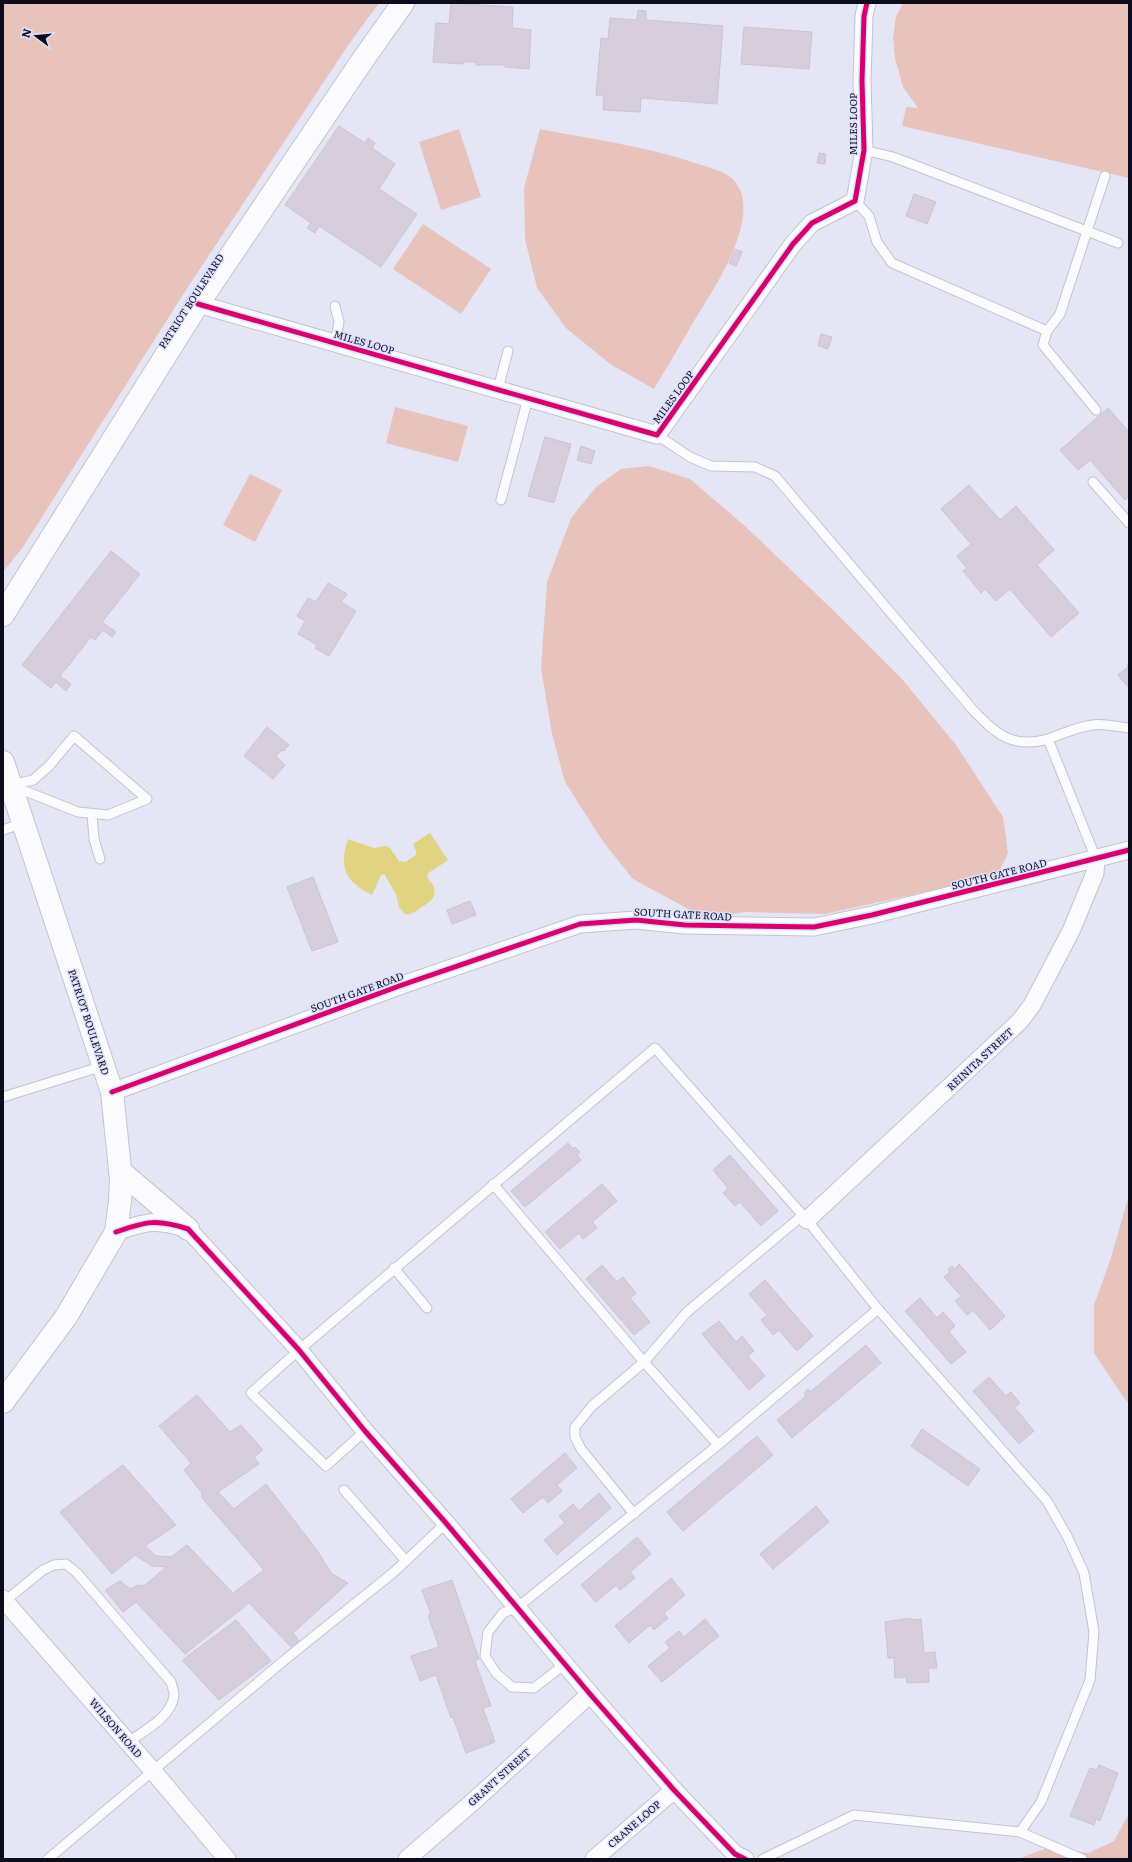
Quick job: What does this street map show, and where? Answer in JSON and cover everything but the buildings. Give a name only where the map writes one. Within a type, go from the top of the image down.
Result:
[{"type":"street","name":"PATRIOT BOULEVARD","points":[[3,615],[198,304],[362,61],[403,3]]},
{"type":"street","name":"MILES LOOP","points":[[198,304],[657,435],[793,244],[812,223],[855,201],[864,150],[862,81],[864,16],[867,3]]},
{"type":"street","name":"PATRIOT BOULEVARD","points":[[3,762],[10,785],[13,826],[104,1066],[112,1092],[120,1168],[120,1201],[116,1232],[66,1317],[4,1399]]},
{"type":"street","name":"SOUTH GATE ROAD","points":[[112,1092],[402,985],[580,924],[636,920],[685,925],[814,927],[872,915],[1129,850]]},
{"type":"street","name":"REINITA STREET","points":[[805,1217],[1020,1021],[1032,1005],[1071,931],[1095,873],[1096,859]]},
{"type":"street","points":[[120,1168],[188,1229],[299,1350],[365,1431],[446,1523],[590,1694],[674,1790],[735,1854],[745,1859]]},
{"type":"street","points":[[116,1232],[141,1223],[156,1222],[170,1223],[188,1229]]},
{"type":"street","name":"WILSON ROAD","points":[[4,1600],[153,1771],[227,1859]]},
{"type":"street","name":"GRANT STREET","points":[[407,1859],[475,1800],[590,1694]]},
{"type":"street","name":"CRANE LOOP","points":[[594,1859],[674,1790]]},
{"type":"lane","points":[[864,150],[893,157],[1118,243]]},
{"type":"lane","points":[[1096,410],[1043,345],[1047,331],[1060,314],[1086,230],[1105,176]]},
{"type":"lane","points":[[855,201],[870,216],[877,242],[892,263],[1047,331]]},
{"type":"lane","points":[[334,343],[339,322],[335,306]]},
{"type":"lane","points":[[498,389],[508,350]]},
{"type":"lane","points":[[501,500],[528,398]]},
{"type":"lane","points":[[657,435],[690,457],[711,466],[755,467],[775,476],[973,710],[990,727],[1006,739],[1029,743],[1048,739],[1093,724],[1129,728]]},
{"type":"lane","points":[[1093,482],[1129,523]]},
{"type":"lane","points":[[74,736],[147,799],[108,815],[92,814],[78,812],[10,785],[33,780],[49,766],[74,736]]},
{"type":"lane","points":[[1048,739],[1096,859]]},
{"type":"lane","points":[[92,814],[94,839],[100,859]]},
{"type":"lane","points":[[365,1431],[326,1466],[251,1393],[394,1268],[655,1048],[805,1217],[878,1309],[1047,1501],[1068,1536],[1084,1573],[1094,1632],[1090,1680],[1041,1802],[1020,1832]]},
{"type":"lane","points":[[3,1097],[104,1066]]},
{"type":"lane","points":[[493,1184],[644,1362],[718,1445]]},
{"type":"lane","points":[[634,1514],[581,1449],[575,1437],[575,1427],[592,1406],[644,1362],[687,1312],[805,1217]]},
{"type":"lane","points":[[394,1268],[427,1308]]},
{"type":"lane","points":[[565,1664],[534,1688],[512,1687],[496,1674],[485,1656],[488,1632],[503,1613],[518,1608],[634,1514],[718,1445],[878,1309]]},
{"type":"lane","points":[[344,1490],[406,1561]]},
{"type":"lane","points":[[48,1859],[286,1658],[406,1561],[446,1523]]},
{"type":"lane","points":[[4,1600],[43,1570],[54,1565],[66,1564],[77,1573],[171,1682],[174,1695],[169,1708],[160,1720],[128,1742]]},
{"type":"lane","points":[[763,1859],[854,1815],[1020,1832],[1082,1859]]},
{"type":"shaded area","points":[[3,3],[379,3],[349,44],[186,290],[23,547],[3,572]]},
{"type":"shaded area","points":[[903,3],[1129,3],[1129,178],[902,126],[906,107],[918,108],[903,87],[895,58],[893,38],[896,17]]},
{"type":"shaded area","points":[[459,129],[481,197],[441,210],[419,142]]},
{"type":"shaded area","points":[[540,129],[618,143],[676,157],[712,168],[729,176],[740,190],[744,207],[741,227],[734,248],[713,290],[654,389],[610,364],[566,328],[537,288],[525,239],[524,188]]},
{"type":"shaded area","points":[[423,224],[491,269],[461,314],[393,269]]},
{"type":"shaded area","points":[[395,407],[468,426],[458,462],[386,443]]},
{"type":"shaded area","points":[[649,466],[690,479],[746,527],[834,611],[902,679],[956,745],[1003,817],[1008,853],[997,876],[825,914],[747,912],[703,917],[633,879],[604,843],[565,782],[552,734],[541,668],[547,582],[571,518],[596,487],[621,469]]},
{"type":"shaded area","points":[[250,474],[282,490],[255,542],[223,525]]},
{"type":"shaded area","points":[[430,833],[448,860],[427,874],[433,885],[435,893],[434,897],[413,913],[405,914],[399,907],[396,894],[384,874],[381,875],[372,895],[356,885],[346,873],[344,858],[348,839],[374,848],[385,846],[390,848],[399,861],[405,862],[416,855],[413,844]]},
{"type":"shaded area","points":[[1129,1195],[1129,1403],[1124,1398],[1094,1353],[1094,1305],[1110,1261]]},
{"type":"shaded area","points":[[1129,1813],[1129,1859],[1018,1859],[1047,1848],[1088,1853],[1114,1841]]},
{"type":"cycle path","points":[[198,304],[657,435],[793,244],[812,223],[855,201],[864,150],[862,81],[864,16],[867,3]]},
{"type":"cycle path","points":[[112,1092],[402,985],[580,924],[636,920],[685,925],[814,927],[872,915],[1129,850]]},
{"type":"cycle path","points":[[116,1232],[136,1225],[152,1223],[168,1224],[188,1229],[299,1350],[365,1431],[446,1523],[590,1694],[674,1790],[735,1854],[745,1859]]}]
